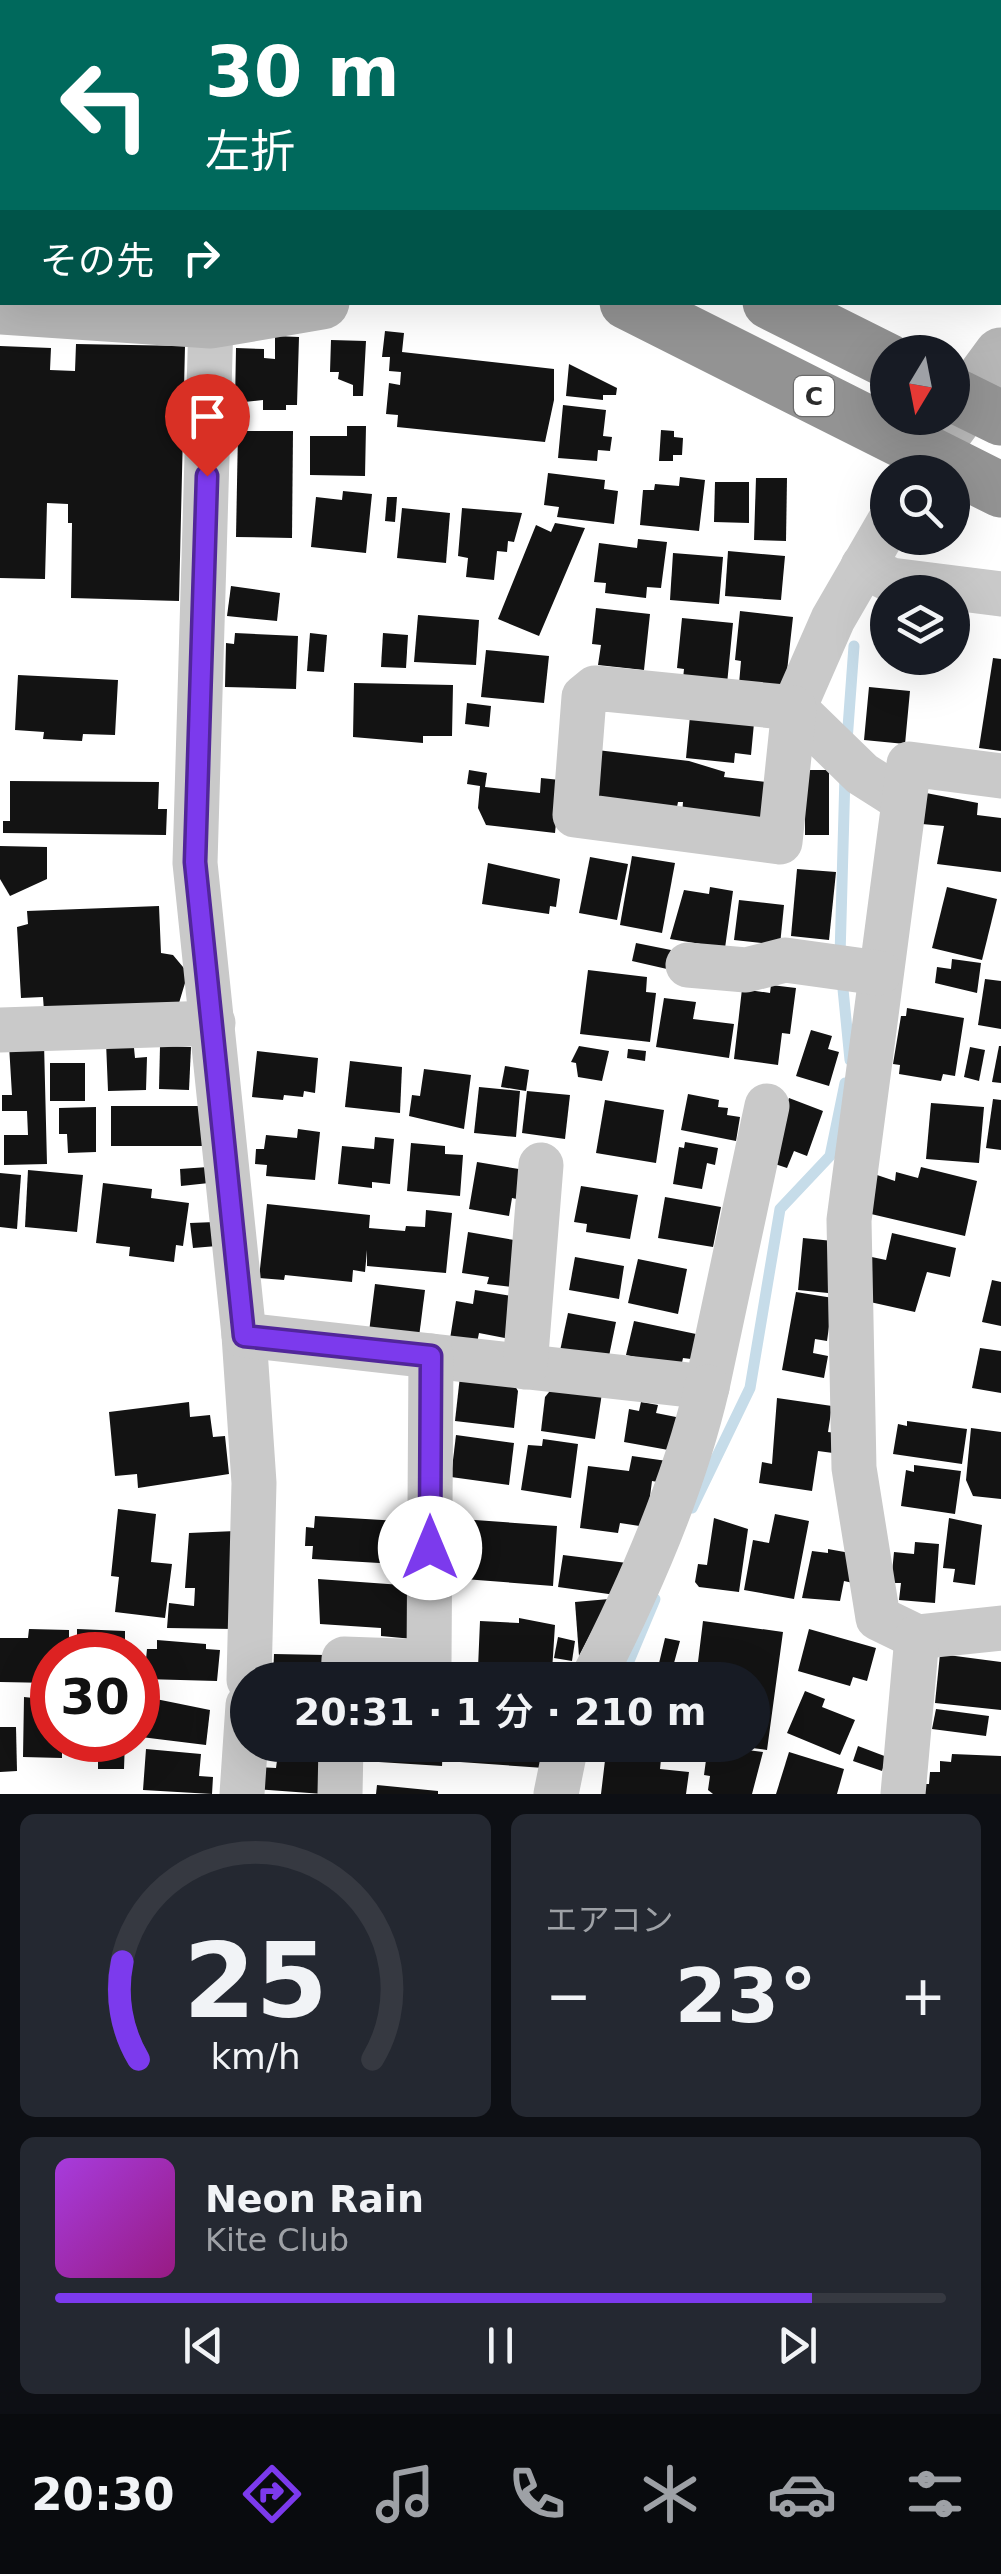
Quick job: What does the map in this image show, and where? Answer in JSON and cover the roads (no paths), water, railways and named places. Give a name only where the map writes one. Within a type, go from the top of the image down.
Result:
[{"type":"highway","points":[[615,305],[900,455]]},
{"type":"highway","name":"C","points":[[633,305],[1001,490]]},
{"type":"highway","name":"C","points":[[802,305],[870,350]]},
{"type":"highway","points":[[804,305],[876,335]]},
{"type":"highway","points":[[970,490],[1001,505]]},
{"type":"street","points":[[0,307],[211,321],[304,305]]},
{"type":"street","points":[[211,321],[195,862],[244,1336],[254,1483],[249,1662]]},
{"type":"street","points":[[942,455],[981,385]]},
{"type":"street","points":[[870,555],[833,618],[804,721],[780,842],[576,815],[584,697],[595,688],[804,721],[862,774],[903,800]]},
{"type":"street","points":[[864,566],[891,580],[1001,594]]},
{"type":"street","points":[[1001,776],[908,764],[849,1220],[854,1468],[878,1618],[917,1636],[1001,1628]]},
{"type":"street","points":[[688,965],[746,970],[786,960],[879,973]]},
{"type":"street","points":[[0,1030],[212,1024]]},
{"type":"street","points":[[601,1662],[690,1448],[707,1387],[767,1106]]},
{"type":"street","points":[[525,1367],[541,1165]]},
{"type":"street","points":[[244,1336],[707,1387]]},
{"type":"street","points":[[344,1662],[430,1662],[431,1356]]},
{"type":"street","points":[[903,1794],[917,1636]]},
{"type":"street","points":[[242,1794],[244,1762]]},
{"type":"street","points":[[340,1794],[341,1762]]},
{"type":"street","points":[[556,1794],[563,1762]]},
{"type":"waterway","points":[[847,741],[854,646]]},
{"type":"waterway","points":[[840,956],[845,775]]},
{"type":"waterway","points":[[842,979],[850,1060]]},
{"type":"waterway","points":[[692,1508],[750,1388],[780,1209],[830,1156],[845,1083]]},
{"type":"waterway","points":[[629,1662],[655,1599]]}]
